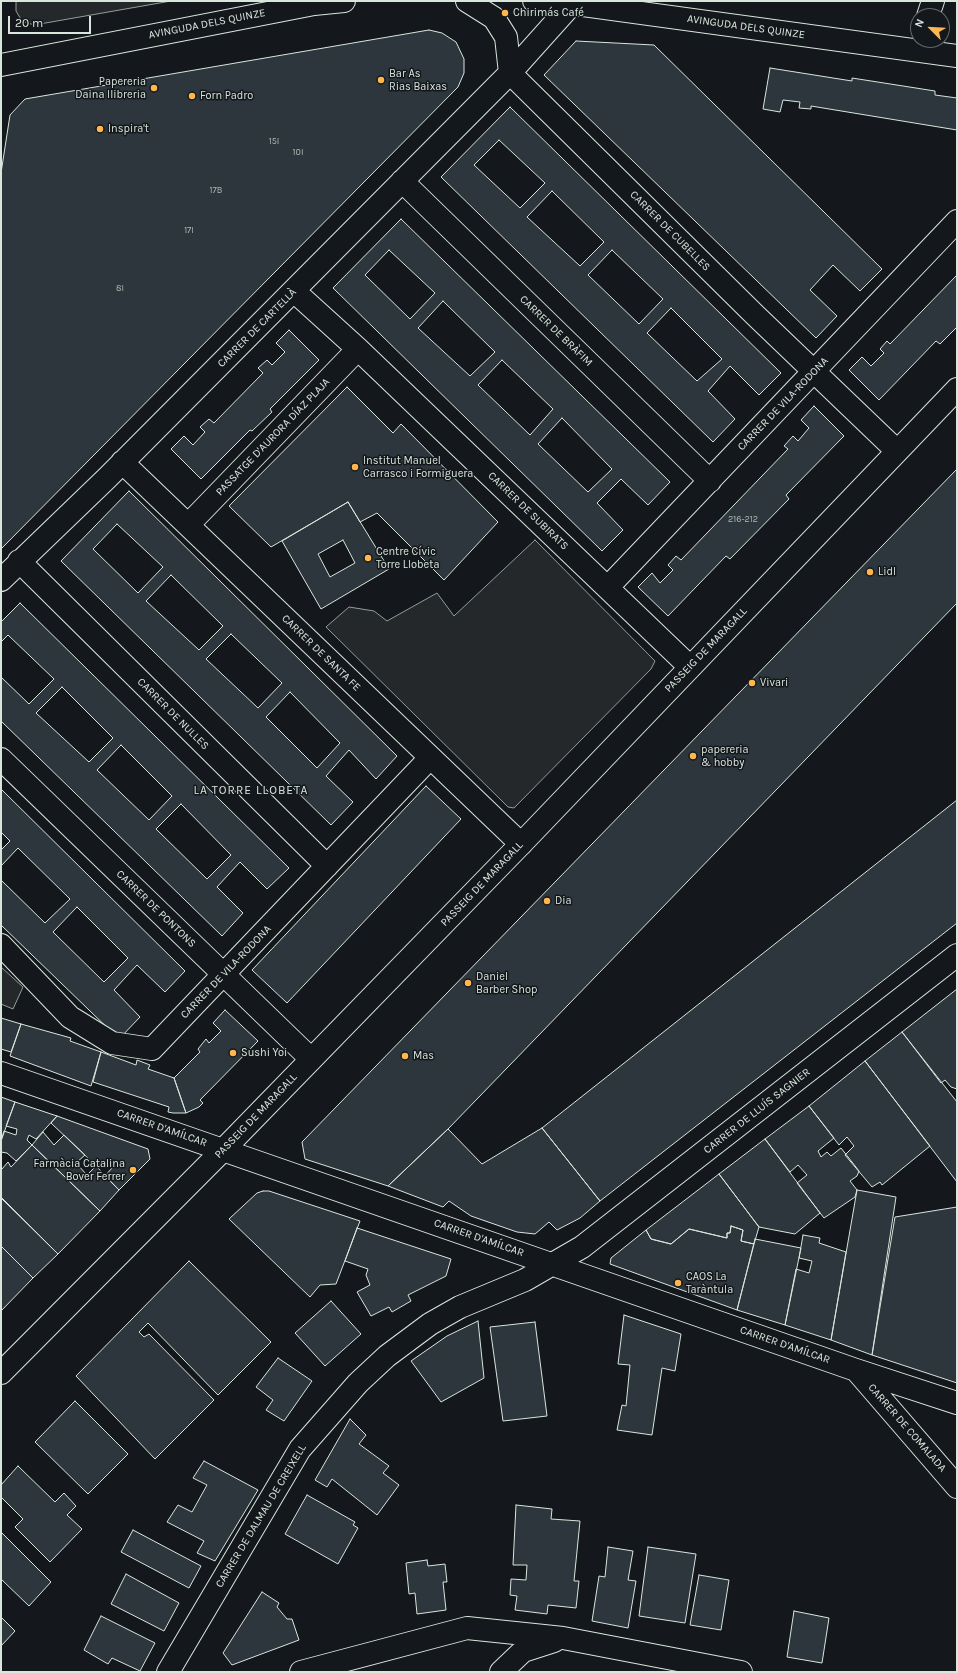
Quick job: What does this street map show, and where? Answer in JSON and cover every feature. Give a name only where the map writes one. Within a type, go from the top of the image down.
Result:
[{"type":"street","name":"AVINGUDA DELS QUINZE","points":[[1,65],[314,4],[344,1]]},
{"type":"street","points":[[467,1],[494,18],[506,37],[510,73]]},
{"type":"street","name":"AVINGUDA DELS QUINZE","points":[[534,1],[571,4],[910,44]]},
{"type":"street","name":"CARRER DE CARTELLÀ","points":[[1,580],[294,291],[510,73],[571,4]]},
{"type":"street","name":"AVINGUDA DELS QUINZE","points":[[929,48],[957,56]]},
{"type":"street","name":"CARRER DE CUBELLES","points":[[510,73],[814,372],[897,451]]},
{"type":"street","name":"CARRER DE BRÀFIM","points":[[402,181],[710,481]]},
{"type":"street","name":"CARRER DE VILA-RODONA","points":[[608,587],[957,220]]},
{"type":"street","name":"CARRER DE SUBIRATS","points":[[294,291],[358,349],[690,667]]},
{"type":"street","name":"PASSATGE D'AURORA DÍAZ PLAJA","points":[[188,525],[358,349]]},
{"type":"street","name":"PASSEIG DE MARAGALL","points":[[1,1373],[224,1149],[521,844],[957,389]]},
{"type":"street","name":"CARRER DE SANTA FE","points":[[122,462],[521,844]]},
{"type":"street","name":"CARRER DE NULLES","points":[[19,561],[327,866]]},
{"type":"street","name":"CARRER DE PONTONS","points":[[1,758],[311,1059]]},
{"type":"street","name":"CARRER DE VILA-RODONA","points":[[1,945],[70,1017],[112,1043],[152,1048],[430,758]]},
{"type":"street","name":"CARRER DE LLUÍS SAGNIER","points":[[554,1264],[582,1247],[957,955]]},
{"type":"street","name":"CARRER D'AMÍLCAR","points":[[1,1073],[224,1149],[856,1370],[957,1403]]},
{"type":"street","name":"CARRER DE DALMAU DE CREIXELL","points":[[168,1672],[300,1449],[358,1383],[387,1356],[430,1324],[460,1307],[507,1288],[554,1264]]},
{"type":"street","name":"CARRER DE COMALADA","points":[[856,1370],[957,1487]]},
{"type":"street","points":[[301,1672],[467,1628],[563,1638],[741,1672]]},
{"type":"street","points":[[501,1672],[523,1651],[563,1638]]},
{"type":"shaded area","points":[[16,1],[171,1],[34,25],[22,21],[16,11]]},
{"type":"shaded area","points":[[535,540],[655,661],[651,669],[514,808],[508,807],[326,627],[349,607],[374,611],[387,621],[437,593],[454,616]]},
{"type":"shaded area","points":[[1,967],[23,987],[13,1009],[1,1004]]},
{"type":"building","points":[[429,30],[442,33],[456,42],[464,59],[464,73],[458,87],[1,549],[1,173],[10,115],[25,99]]},
{"type":"building","points":[[576,41],[654,45],[882,269],[860,291],[833,265],[810,290],[837,316],[816,338],[544,75]]},
{"type":"building","points":[[770,68],[852,81],[852,78],[935,91],[935,95],[957,98],[957,130],[811,106],[811,109],[799,108],[800,102],[783,100],[780,112],[763,109]]},
{"type":"building","points":[[510,107],[781,373],[759,395],[730,366],[708,391],[735,419],[713,442],[441,177]],"holes":[[[499,140],[545,183],[520,208],[474,165]],[[552,191],[604,242],[580,266],[527,217]],[[612,250],[663,299],[639,324],[588,275]],[[671,308],[722,359],[697,381],[647,333]]]},
{"type":"building","points":[[401,219],[670,482],[648,505],[621,479],[597,503],[623,530],[602,551],[333,288]],"holes":[[[389,250],[435,293],[410,319],[365,275]],[[443,301],[495,352],[470,376],[418,328]],[[502,360],[553,409],[530,435],[478,385]],[[562,418],[612,469],[588,492],[538,444]]]},
{"type":"building","points":[[957,275],[957,327],[940,344],[936,341],[879,400],[849,370],[862,357],[871,366],[884,353],[880,349],[887,341],[890,344]]},
{"type":"building","points":[[289,330],[319,360],[270,409],[272,412],[252,431],[250,430],[201,479],[171,449],[184,436],[193,445],[205,432],[200,427],[209,419],[214,423],[263,373],[258,368],[267,360],[272,365],[285,352],[276,343]]},
{"type":"building","name":"Institut Manuel Carrasco i Formiguera","points":[[347,387],[393,433],[401,424],[498,522],[444,580],[377,513],[360,522],[348,502],[271,547],[229,506]]},
{"type":"building","points":[[814,406],[844,436],[786,495],[789,499],[730,559],[726,556],[668,616],[638,587],[652,573],[660,583],[673,570],[668,565],[676,556],[681,560],[788,449],[784,446],[793,436],[798,441],[809,428],[801,420]]},
{"type":"building","points":[[957,469],[957,603],[448,1129],[388,1186],[305,1159],[302,1142]]},
{"type":"building","points":[[129,491],[397,756],[376,779],[349,750],[326,776],[353,802],[331,825],[61,561]],"holes":[[[117,524],[163,567],[138,593],[93,549]],[[171,575],[223,626],[199,650],[146,601]],[[231,634],[282,683],[258,708],[206,659]],[[290,692],[340,743],[317,768],[266,717]]]},
{"type":"building","name":"Centre Cívic Torre Llobeta","points":[[348,502],[389,569],[321,609],[282,541]],"holes":[[[343,540],[355,563],[330,577],[318,554]]]},
{"type":"building","points":[[20,603],[289,868],[267,889],[240,862],[217,887],[243,913],[222,936],[1,721],[1,677],[29,704],[54,679],[8,635],[1,642],[1,622]],"holes":[[[62,687],[113,738],[89,762],[36,713]],[[121,745],[172,796],[149,820],[97,770]],[[181,804],[231,855],[207,879],[156,829]]]},
{"type":"building","points":[[426,786],[461,819],[287,1003],[252,970]]},
{"type":"building","points":[[1,789],[185,971],[165,992],[137,965],[114,990],[140,1017],[119,1039],[1,925],[1,880],[45,923],[70,899],[18,848],[1,866],[1,850],[10,841],[1,832]],"holes":[[[77,907],[128,958],[104,982],[53,932]]]},
{"type":"building","points":[[957,800],[957,923],[600,1201],[542,1128]]},
{"type":"building","points":[[957,989],[957,1089],[951,1087],[945,1080],[941,1083],[902,1032]]},
{"type":"building","points":[[225,1010],[258,1041],[200,1100],[203,1103],[199,1107],[186,1113],[174,1078],[200,1052],[198,1049],[206,1039],[209,1043],[221,1031],[213,1023]]},
{"type":"building","points":[[1,1018],[21,1024],[11,1052],[1,1049]]},
{"type":"building","points":[[21,1024],[71,1038],[70,1041],[101,1052],[91,1086],[10,1056]]},
{"type":"building","points":[[902,1032],[957,1102],[957,1182],[865,1061]]},
{"type":"building","points":[[101,1052],[136,1065],[137,1060],[150,1065],[148,1069],[174,1078],[186,1113],[168,1112],[169,1107],[93,1082]]},
{"type":"building","points":[[865,1061],[930,1146],[882,1185],[880,1182],[872,1187],[845,1155],[854,1146],[847,1137],[839,1145],[809,1106]]},
{"type":"building","points":[[1,1097],[15,1102],[1,1141]]},
{"type":"building","points":[[15,1102],[57,1116],[36,1139],[29,1135],[27,1140],[32,1145],[16,1161],[7,1153],[1,1152],[1,1141],[4,1131],[16,1135],[17,1129],[6,1126]]},
{"type":"building","points":[[809,1106],[834,1138],[818,1151],[821,1157],[827,1152],[831,1156],[841,1148],[859,1171],[857,1176],[850,1181],[857,1190],[855,1197],[824,1218],[797,1183],[807,1175],[798,1165],[790,1172],[765,1139]]},
{"type":"building","points":[[57,1116],[148,1149],[150,1159],[119,1190],[105,1176],[112,1168],[92,1162],[51,1123]]},
{"type":"building","points":[[542,1128],[600,1201],[580,1218],[557,1230],[549,1222],[535,1234],[517,1232],[471,1216],[449,1201],[443,1207],[388,1186],[448,1129],[482,1164]]},
{"type":"building","points":[[43,1132],[54,1145],[64,1135],[85,1155],[76,1163],[87,1175],[96,1166],[119,1190],[100,1211],[32,1145]]},
{"type":"building","points":[[765,1139],[820,1213],[795,1234],[759,1227],[719,1174]]},
{"type":"building","points":[[32,1145],[100,1211],[58,1254],[1,1197],[1,1168],[2,1169],[8,1162],[11,1167]]},
{"type":"building","points":[[719,1174],[759,1227],[754,1244],[741,1241],[743,1230],[731,1226],[730,1233],[727,1233],[727,1238],[689,1229],[671,1244],[651,1239],[646,1230]]},
{"type":"building","points":[[857,1190],[896,1197],[872,1355],[831,1340]]},
{"type":"building","points":[[269,1191],[360,1221],[336,1284],[320,1285],[310,1297],[229,1219],[257,1193]]},
{"type":"building","points":[[1,1198],[58,1254],[33,1278],[1,1246]]},
{"type":"building","points":[[957,1207],[957,1383],[872,1355],[895,1217]]},
{"type":"building","points":[[731,1226],[743,1230],[741,1241],[754,1244],[737,1310],[610,1264],[611,1258],[646,1230],[651,1239],[671,1244],[689,1229],[727,1238],[727,1233],[730,1233]]},
{"type":"building","points":[[357,1228],[451,1259],[446,1276],[408,1295],[411,1301],[392,1312],[389,1307],[371,1316],[357,1292],[370,1285],[366,1275],[368,1269],[345,1261]]},
{"type":"building","points":[[803,1235],[820,1238],[819,1243],[846,1252],[831,1340],[785,1325],[796,1269],[809,1273],[812,1261],[799,1258]]},
{"type":"building","points":[[755,1239],[801,1248],[785,1325],[737,1310]]},
{"type":"building","points":[[1,1246],[33,1278],[1,1311]]},
{"type":"building","points":[[189,1261],[271,1342],[218,1395],[148,1323],[139,1332],[144,1337],[149,1334],[214,1400],[155,1459],[76,1376]]},
{"type":"building","points":[[331,1301],[361,1334],[325,1366],[295,1333]]},
{"type":"building","points":[[624,1315],[681,1334],[675,1371],[662,1368],[652,1435],[617,1430],[622,1405],[626,1406],[630,1365],[618,1364]]},
{"type":"building","points":[[478,1321],[484,1378],[441,1402],[411,1361],[447,1336]]},
{"type":"building","points":[[535,1322],[547,1416],[503,1421],[490,1327]]},
{"type":"building","points":[[278,1358],[312,1381],[284,1421],[266,1410],[273,1400],[256,1387]]},
{"type":"building","points":[[75,1401],[128,1454],[88,1494],[35,1442]]},
{"type":"building","points":[[350,1419],[366,1435],[359,1444],[389,1466],[383,1473],[399,1485],[377,1515],[332,1479],[327,1487],[315,1480]]},
{"type":"building","points":[[204,1461],[258,1490],[215,1561],[197,1553],[204,1541],[167,1522],[178,1505],[192,1512],[207,1485],[193,1478]]},
{"type":"building","points":[[18,1466],[55,1502],[64,1493],[76,1506],[67,1515],[82,1529],[50,1562],[15,1527],[23,1519],[1,1497],[1,1485]]},
{"type":"building","points":[[307,1495],[355,1522],[353,1525],[358,1528],[338,1564],[285,1534]]},
{"type":"building","points":[[516,1505],[552,1509],[551,1519],[580,1521],[574,1581],[579,1581],[576,1608],[548,1605],[547,1614],[515,1610],[517,1596],[510,1595],[511,1579],[526,1580],[527,1565],[513,1565]]},
{"type":"building","points":[[133,1530],[201,1566],[189,1588],[121,1552]]},
{"type":"building","points":[[1,1532],[51,1582],[29,1606],[1,1579]]},
{"type":"building","points":[[608,1547],[633,1551],[628,1580],[636,1581],[628,1628],[592,1621],[599,1576],[605,1577]]},
{"type":"building","points":[[648,1547],[696,1554],[685,1623],[639,1616]]},
{"type":"building","points":[[427,1560],[428,1566],[445,1564],[447,1582],[443,1582],[446,1610],[417,1614],[415,1593],[409,1594],[406,1563]]},
{"type":"building","points":[[126,1574],[179,1603],[164,1631],[111,1604]]},
{"type":"building","points":[[699,1575],[729,1580],[721,1630],[690,1625]]},
{"type":"building","points":[[262,1592],[279,1603],[277,1607],[287,1619],[292,1619],[299,1640],[232,1665],[223,1653]]},
{"type":"building","points":[[794,1611],[829,1618],[822,1663],[787,1657]]},
{"type":"building","points":[[101,1616],[155,1643],[140,1671],[112,1658],[108,1664],[84,1650]]},
{"type":"building","points":[[1,1617],[15,1631],[1,1646]]},
{"type":"place","name":"Chirimás Café","points":[[505,13]]},
{"type":"place","name":"Bar As Rias Baixas","points":[[381,80]]},
{"type":"place","name":"Papereria Daina llibreria","points":[[154,88]]},
{"type":"place","name":"Forn Padro","points":[[192,96]]},
{"type":"place","name":"Inspira't","points":[[100,129]]},
{"type":"place","name":"Institut Manuel Carrasco i Formiguera","points":[[355,467]]},
{"type":"place","name":"Centre Cívic Torre Llobeta","points":[[368,558]]},
{"type":"place","name":"Lidl","points":[[870,572]]},
{"type":"place","name":"Vivari","points":[[752,683]]},
{"type":"place","name":"papereria & hobby","points":[[693,756]]},
{"type":"place","name":"Dia","points":[[547,901]]},
{"type":"place","name":"Daniel Barber Shop","points":[[468,983]]},
{"type":"place","name":"Sushi Yoi","points":[[233,1053]]},
{"type":"place","name":"Mas","points":[[405,1056]]},
{"type":"place","name":"Farmàcia Catalina Bover Ferrer","points":[[133,1170]]},
{"type":"place","name":"CAOS La Taràntula","points":[[678,1283]]},
{"type":"district","name":"LA TORRE LLOBETA","points":[[251,791]]}]
